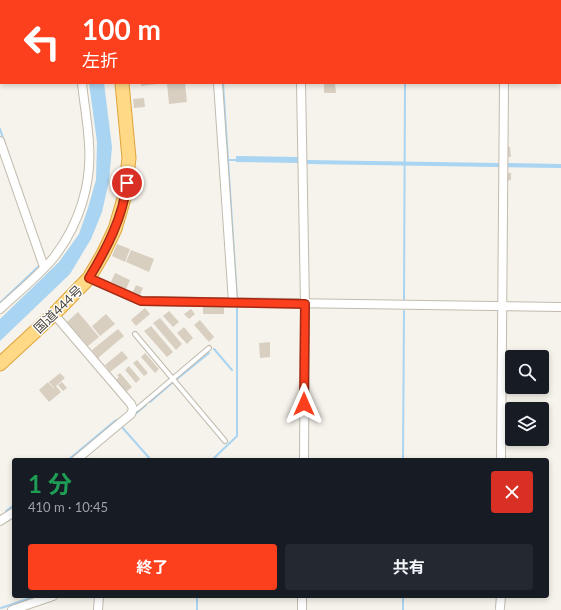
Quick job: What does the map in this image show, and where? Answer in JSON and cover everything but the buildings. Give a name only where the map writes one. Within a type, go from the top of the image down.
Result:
[{"type":"highway","name":"国道444号","points":[[0,364],[54,314],[89,278],[103,254],[114,229],[125,195],[129,158],[122,84]]},
{"type":"street","points":[[0,309],[44,268],[54,256],[72,229],[81,205],[88,179],[90,144],[82,84]]},
{"type":"street","points":[[218,84],[233,302]]},
{"type":"street","points":[[301,84],[305,304],[304,458]]},
{"type":"street","points":[[501,458],[504,84]]},
{"type":"street","points":[[0,141],[44,268]]},
{"type":"street","points":[[89,278],[141,301],[561,308]]},
{"type":"street","points":[[54,314],[133,409],[131,414],[78,458]]},
{"type":"street","points":[[0,521],[12,513]]},
{"type":"street","points":[[12,610],[47,598]]},
{"type":"street","points":[[98,598],[98,610]]},
{"type":"street","points":[[302,598],[302,610]]},
{"type":"street","points":[[500,598],[500,608]]},
{"type":"lane","points":[[135,334],[225,441]]},
{"type":"lane","points":[[133,409],[137,409],[209,348]]},
{"type":"water","points":[[89,84],[104,84],[112,147],[109,181],[102,212],[91,239],[70,274],[0,341],[0,319],[59,262],[79,234],[96,180],[97,142]]},
{"type":"water","points":[[236,156],[299,157],[306,161],[499,163],[499,165],[507,163],[561,164],[561,168],[307,164],[306,162],[236,162]]},
{"type":"waterway","points":[[223,84],[237,298]]},
{"type":"waterway","points":[[404,300],[405,84]]},
{"type":"waterway","points":[[0,129],[4,141]]},
{"type":"waterway","points":[[228,160],[239,160]]},
{"type":"waterway","points":[[0,303],[39,266]]},
{"type":"waterway","points":[[214,458],[237,436],[237,307]]},
{"type":"waterway","points":[[403,458],[404,311]]},
{"type":"waterway","points":[[214,349],[232,370]]},
{"type":"waterway","points":[[177,379],[209,353]]},
{"type":"waterway","points":[[150,402],[172,383]]},
{"type":"waterway","points":[[133,416],[146,405]]},
{"type":"waterway","points":[[70,458],[116,420]]},
{"type":"waterway","points":[[122,425],[121,426],[149,458]]},
{"type":"waterway","points":[[6,511],[12,506]]},
{"type":"waterway","points":[[1,608],[30,598]]},
{"type":"waterway","points":[[197,598],[197,610]]},
{"type":"waterway","points":[[403,598],[403,610]]},
{"type":"route","points":[[127,183],[125,195],[114,229],[103,254],[89,278],[141,301],[305,304],[304,404]]}]
